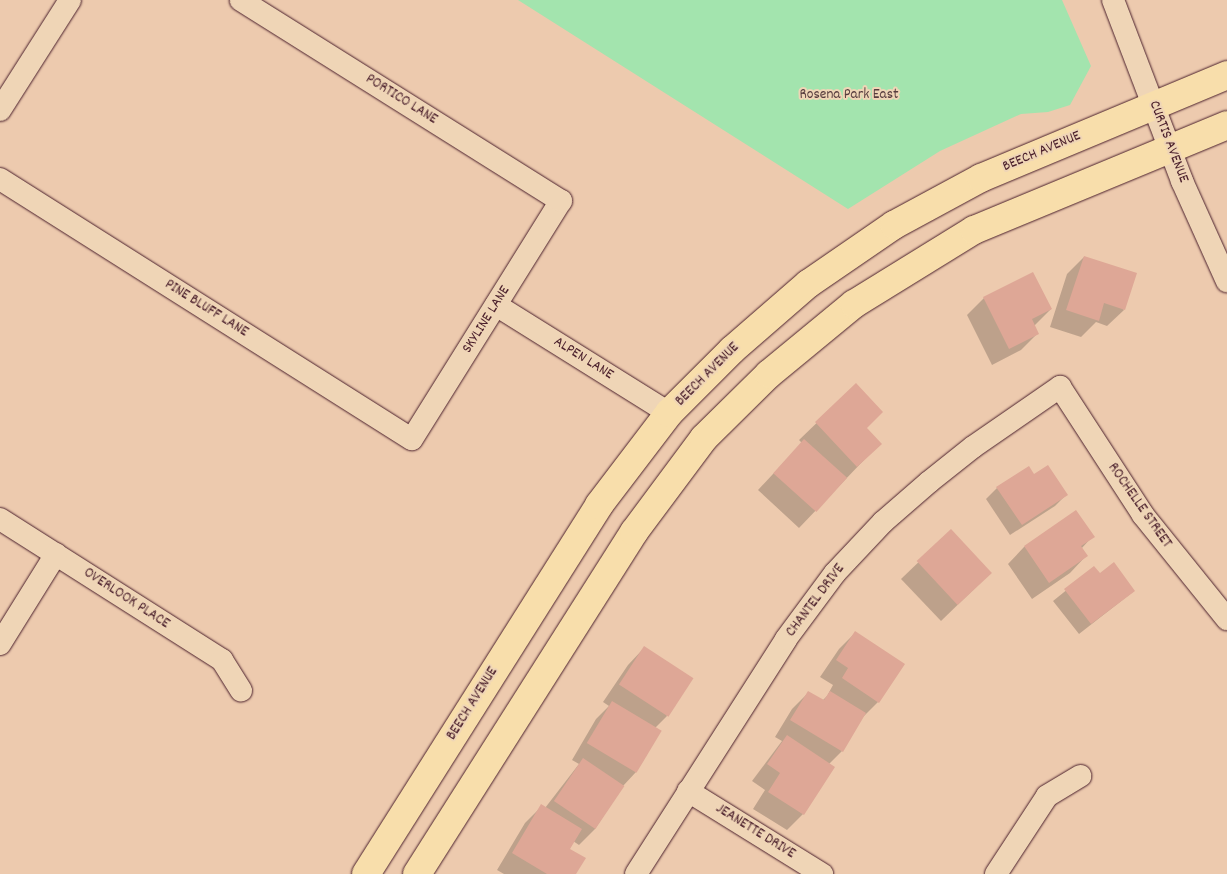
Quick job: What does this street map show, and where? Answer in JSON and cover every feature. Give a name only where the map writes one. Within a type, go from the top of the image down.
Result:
[{"type":"main road","name":"BEECH AVENUE","points":[[366,874],[599,505],[670,414],[732,350],[808,284],[894,224],[981,178],[1227,75]]},
{"type":"main road","points":[[417,874],[639,525],[704,438],[769,374],[854,304],[935,251],[1015,210],[1227,125]]},
{"type":"street","points":[[0,110],[70,0]]},
{"type":"street","name":"PORTICO LANE","points":[[241,0],[561,200]]},
{"type":"street","name":"CURTIS AVENUE","points":[[1113,0],[1170,148],[1227,282]]},
{"type":"street","name":"PINE BLUFF LANE","points":[[0,179],[412,439]]},
{"type":"street","name":"SKYLINE LANE","points":[[412,439],[561,200]]},
{"type":"street","name":"ALPEN LANE","points":[[496,304],[670,414]]},
{"type":"street","name":"ROCHELLE STREET","points":[[1060,387],[1143,515],[1227,619]]},
{"type":"street","name":"CHANTEL DRIVE","points":[[636,874],[786,639],[861,544],[910,498],[973,446],[1060,387]]},
{"type":"street","name":"OVERLOOK PLACE","points":[[0,519],[222,660],[241,690]]},
{"type":"street","points":[[0,644],[56,554]]},
{"type":"street","points":[[996,874],[1047,796],[1080,776]]},
{"type":"street","name":"JEANETTE DRIVE","points":[[688,791],[822,874]]},
{"type":"green space","name":"Rosena Park East","points":[[518,0],[1062,0],[1091,66],[1070,105],[1048,112],[1021,114],[940,151],[848,209]]},
{"type":"building","points":[[1084,256],[1137,273],[1125,310],[1104,303],[1099,321],[1066,310]]},
{"type":"building","points":[[1033,272],[1052,309],[1032,319],[1039,334],[1009,349],[983,297]]},
{"type":"building","points":[[856,383],[883,412],[867,428],[882,444],[857,467],[815,422]]},
{"type":"building","points":[[804,439],[847,478],[816,512],[773,473]]},
{"type":"building","points":[[1048,465],[1068,495],[1022,525],[996,487],[1029,466],[1034,474]]},
{"type":"building","points":[[1076,510],[1095,537],[1081,546],[1088,556],[1049,583],[1024,546]]},
{"type":"building","points":[[951,529],[992,573],[958,605],[917,561]]},
{"type":"building","points":[[1114,562],[1135,591],[1091,624],[1064,589],[1094,566],[1100,573]]},
{"type":"building","points":[[855,631],[905,664],[879,703],[842,678],[848,668],[836,660]]},
{"type":"building","points":[[644,646],[693,678],[668,717],[619,685]]},
{"type":"building","points":[[808,691],[824,700],[830,691],[866,713],[843,752],[790,720]]},
{"type":"building","points":[[612,701],[662,731],[636,773],[587,743]]},
{"type":"building","points":[[787,735],[835,767],[804,815],[768,792],[780,773],[767,764]]},
{"type":"building","points":[[583,758],[624,786],[595,829],[554,801]]},
{"type":"building","points":[[541,804],[582,829],[570,849],[586,858],[576,874],[547,874],[512,853]]}]
